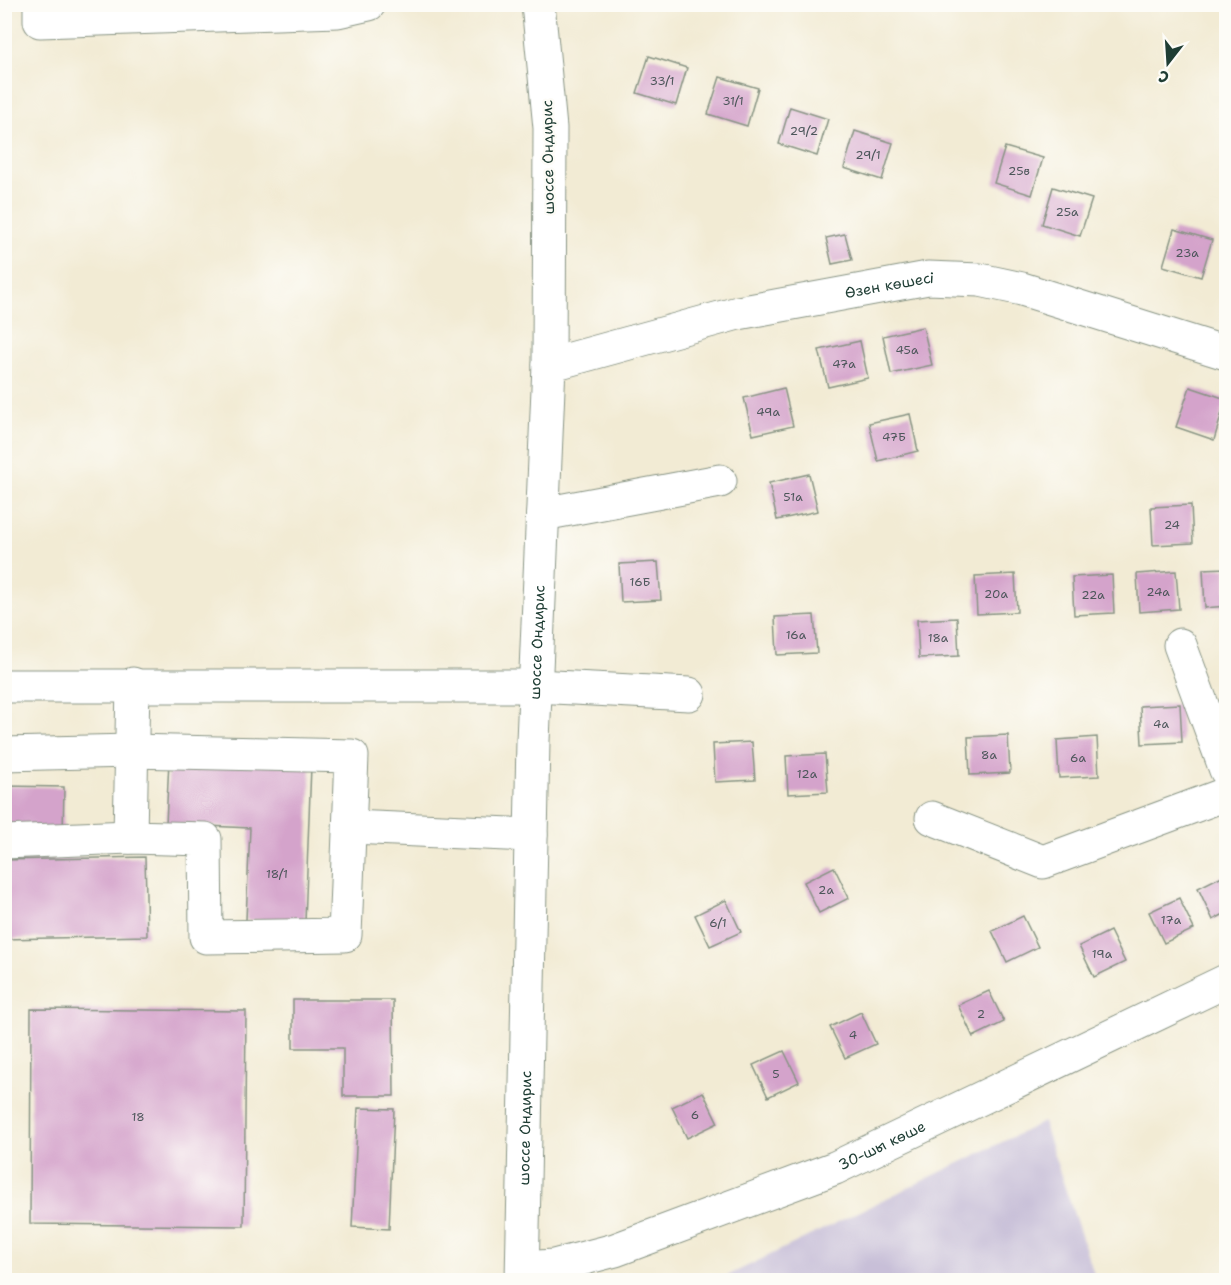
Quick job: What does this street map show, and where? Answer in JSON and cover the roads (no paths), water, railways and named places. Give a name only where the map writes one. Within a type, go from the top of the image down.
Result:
[{"type":"street","points":[[40,4],[40,21],[348,7]]},
{"type":"street","name":"шоссе Ондирис","points":[[523,1274],[535,686],[549,365],[550,128],[538,4]]},
{"type":"street","name":"Өзен көшесі","points":[[549,365],[738,313],[928,278],[980,280],[1022,289],[1227,353]]},
{"type":"street","points":[[543,514],[720,481]]},
{"type":"street","points":[[1180,645],[1227,770]]},
{"type":"street","points":[[130,837],[133,684]]},
{"type":"street","points":[[4,686],[133,684],[535,686],[689,694]]},
{"type":"street","points":[[4,754],[131,751],[352,756],[345,935],[206,937],[205,839],[130,837],[4,842]]},
{"type":"street","points":[[932,818],[1043,862],[1227,794]]},
{"type":"street","points":[[351,827],[531,835]]},
{"type":"street","name":"30-шы көше","points":[[523,1274],[615,1250],[835,1168],[1227,981]]}]
